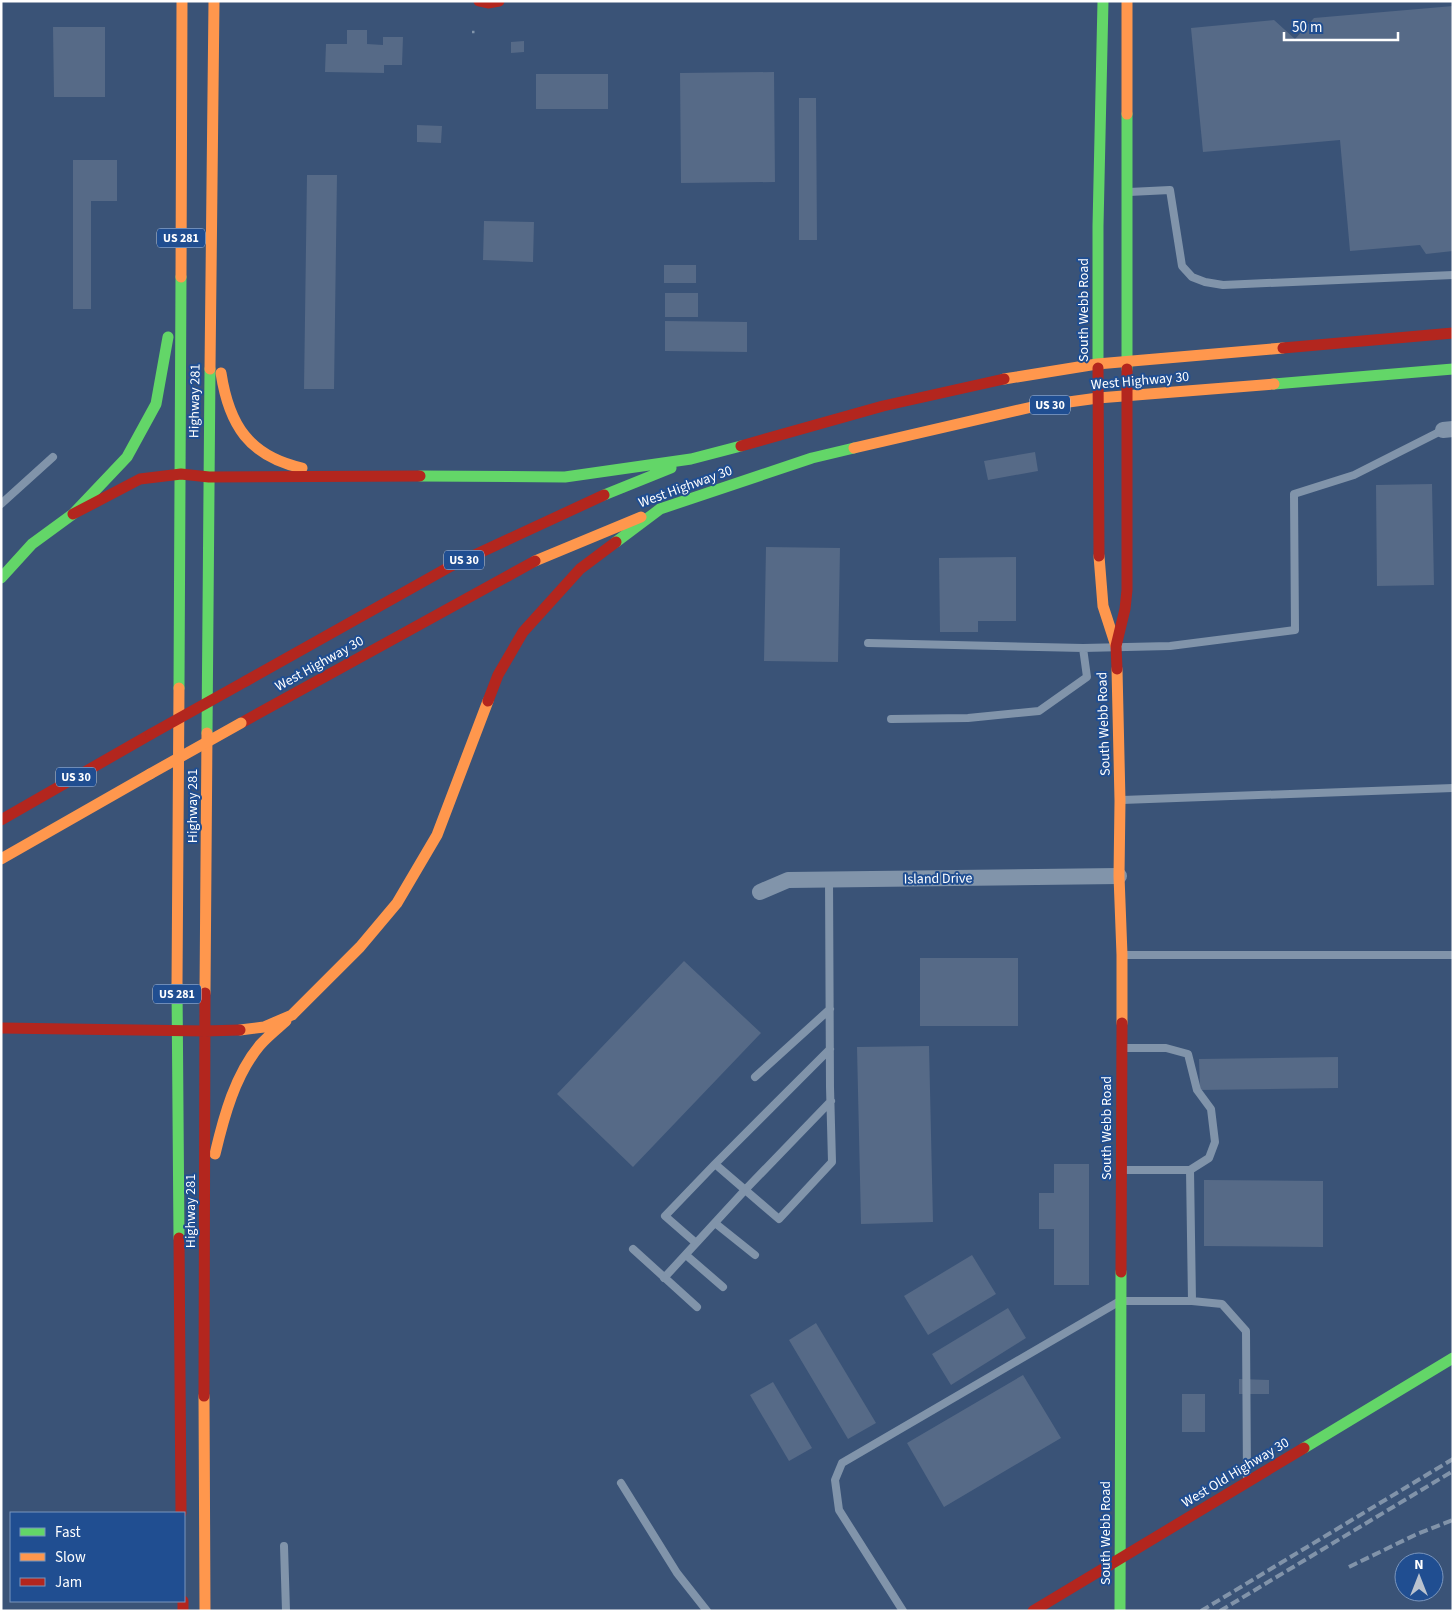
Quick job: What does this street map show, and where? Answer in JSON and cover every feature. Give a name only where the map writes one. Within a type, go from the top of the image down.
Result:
[{"type":"main road","name":"Highway 281","points":[[182,1],[177,1030],[182,1512]]},
{"type":"main road","name":"Highway 281","points":[[204,1611],[205,1031],[214,1]]},
{"type":"main road","points":[[479,1],[488,3],[499,1]]},
{"type":"main road","name":"South Webb Road","points":[[1103,1],[1098,216],[1098,534],[1100,589],[1103,606],[1116,646]]},
{"type":"main road","name":"South Webb Road","points":[[1120,1611],[1122,955],[1116,646],[1125,609],[1127,590],[1127,1]]},
{"type":"main road","points":[[73,514],[127,456],[156,404],[167,343],[181,232]]},
{"type":"main road","points":[[212,237],[222,386],[230,413],[239,429],[271,460],[294,467],[356,475]]},
{"type":"main road","name":"West Highway 30","points":[[1,820],[451,566],[580,505],[692,459],[883,406],[1009,378],[1097,364],[1453,333]]},
{"type":"main road","name":"West Highway 30","points":[[1,859],[528,564],[660,509],[812,458],[1032,407],[1098,398],[1453,370]]},
{"type":"main road","points":[[1,578],[32,544],[73,514],[140,479],[181,474],[209,477],[356,475],[565,477],[692,459]]},
{"type":"main road","points":[[205,1225],[215,1154],[221,1128],[242,1073],[259,1045],[360,947],[396,903],[437,835],[498,674],[523,632],[580,569],[660,509]]},
{"type":"main road","points":[[1,1028],[241,1030],[264,1027],[292,1015]]},
{"type":"main road","name":"West Old Highway 30","points":[[1033,1611],[1453,1358]]},
{"type":"street","name":"Island Drive","points":[[760,892],[788,880],[1119,876]]},
{"type":"lane","points":[[1126,192],[1170,190],[1182,266],[1192,277],[1205,282],[1223,285],[1453,275]]},
{"type":"lane","points":[[868,643],[1083,648],[1170,646],[1295,630],[1294,494],[1354,475],[1448,429]]},
{"type":"lane","points":[[1,504],[53,456]]},
{"type":"lane","points":[[891,719],[968,718],[1039,711],[1087,677],[1083,648]]},
{"type":"lane","points":[[1120,800],[1453,788]]},
{"type":"lane","points":[[715,1164],[779,1219],[832,1162],[829,880]]},
{"type":"lane","points":[[1122,955],[1453,955]]},
{"type":"lane","points":[[755,1077],[830,1009]]},
{"type":"lane","points":[[1121,1170],[1190,1170],[1209,1158],[1214,1142],[1211,1109],[1197,1090],[1188,1054],[1166,1048],[1122,1048]]},
{"type":"lane","points":[[696,1243],[665,1216],[830,1049]]},
{"type":"lane","points":[[664,1278],[831,1101]]},
{"type":"lane","points":[[1190,1170],[1192,1301]]},
{"type":"lane","points":[[715,1223],[755,1255]]},
{"type":"lane","points":[[633,1249],[697,1308]]},
{"type":"lane","points":[[686,1255],[723,1287]]},
{"type":"lane","points":[[903,1611],[839,1510],[834,1480],[842,1463],[1120,1301],[1192,1301],[1222,1304],[1246,1331],[1247,1482]]},
{"type":"lane","points":[[622,1483],[677,1573],[707,1611]]},
{"type":"lane","points":[[284,1546],[286,1611]]},
{"type":"path","points":[[472,32],[478,32]]},
{"type":"building","points":[[1453,6],[1453,251],[1426,254],[1420,245],[1350,251],[1340,140],[1203,152],[1191,28],[1274,20],[1295,39],[1314,18]]},
{"type":"building","points":[[53,27],[105,27],[105,97],[54,97]]},
{"type":"building","points":[[347,30],[367,30],[367,44],[383,45],[383,37],[403,37],[402,65],[384,65],[384,73],[325,72],[326,44],[347,44]]},
{"type":"building","points":[[524,41],[524,52],[511,53],[511,42]]},
{"type":"building","points":[[774,72],[775,182],[681,183],[680,73]]},
{"type":"building","points":[[536,74],[608,74],[608,109],[536,109]]},
{"type":"building","points":[[799,98],[816,98],[817,240],[799,240]]},
{"type":"building","points":[[417,125],[442,126],[441,143],[417,142]]},
{"type":"building","points":[[73,160],[117,160],[117,201],[91,201],[91,309],[73,309]]},
{"type":"building","points":[[307,175],[337,175],[334,389],[304,389]]},
{"type":"building","points":[[484,221],[534,222],[533,262],[483,260]]},
{"type":"building","points":[[664,265],[696,265],[696,283],[664,283]]},
{"type":"building","points":[[665,293],[698,293],[698,317],[665,317]]},
{"type":"building","points":[[665,321],[747,322],[747,352],[665,351]]},
{"type":"building","points":[[1035,452],[1038,471],[988,480],[984,461]]},
{"type":"building","points":[[1432,484],[1434,585],[1377,586],[1376,485]]},
{"type":"building","points":[[766,547],[840,548],[838,662],[764,661]]},
{"type":"building","points":[[1016,557],[1016,621],[978,621],[978,632],[940,632],[939,558]]},
{"type":"building","points":[[920,958],[1018,958],[1018,1026],[920,1026]]},
{"type":"building","points":[[684,961],[761,1033],[633,1167],[557,1094]]},
{"type":"building","points":[[929,1046],[933,1222],[861,1224],[857,1047]]},
{"type":"building","points":[[1338,1057],[1338,1088],[1200,1090],[1199,1059]]},
{"type":"building","points":[[1054,1164],[1089,1164],[1089,1285],[1054,1285],[1054,1229],[1039,1229],[1039,1193],[1054,1193]]},
{"type":"building","points":[[1204,1180],[1323,1181],[1323,1247],[1204,1246]]},
{"type":"building","points":[[972,1255],[996,1294],[928,1335],[904,1296]]},
{"type":"building","points":[[1008,1308],[1026,1338],[951,1385],[932,1354]]},
{"type":"building","points":[[816,1323],[876,1423],[848,1439],[789,1340]]},
{"type":"building","points":[[1023,1375],[1061,1438],[944,1507],[907,1443]]},
{"type":"building","points":[[1239,1379],[1269,1380],[1269,1394],[1239,1394]]},
{"type":"building","points":[[773,1382],[812,1448],[789,1461],[750,1395]]},
{"type":"building","points":[[1182,1394],[1205,1394],[1205,1432],[1182,1432]]},
{"type":"railway","points":[[1201,1611],[1453,1459]]},
{"type":"railway","points":[[1220,1611],[1453,1471]]},
{"type":"railway","points":[[1349,1567],[1417,1534],[1453,1520]]},
{"type":"traffic: fast","points":[[1098,368],[1098,226],[1103,1]]},
{"type":"traffic: fast","points":[[1127,114],[1127,369]]},
{"type":"traffic: fast","points":[[179,688],[181,277]]},
{"type":"traffic: fast","points":[[1,578],[32,544],[73,514],[127,457],[156,404],[168,337]]},
{"type":"traffic: fast","points":[[207,733],[210,369]]},
{"type":"traffic: fast","points":[[1274,384],[1453,369]]},
{"type":"traffic: fast","points":[[420,476],[565,477],[691,459],[741,446]]},
{"type":"traffic: fast","points":[[616,542],[660,509],[812,458],[854,448]]},
{"type":"traffic: fast","points":[[604,495],[671,468]]},
{"type":"traffic: fast","points":[[177,985],[179,1238]]},
{"type":"traffic: fast","points":[[1120,1611],[1121,1272]]},
{"type":"traffic: fast","points":[[1304,1448],[1453,1358]]},
{"type":"traffic: slow","points":[[181,277],[182,1]]},
{"type":"traffic: slow","points":[[210,369],[214,1]]},
{"type":"traffic: slow","points":[[1127,1],[1127,114]]},
{"type":"traffic: slow","points":[[1004,379],[1097,364],[1283,348]]},
{"type":"traffic: slow","points":[[221,373],[230,408],[236,423],[245,436],[268,455],[284,463],[302,468]]},
{"type":"traffic: slow","points":[[854,448],[1032,407],[1098,398],[1274,384]]},
{"type":"traffic: slow","points":[[535,561],[641,517]]},
{"type":"traffic: slow","points":[[1099,556],[1103,606],[1116,646]]},
{"type":"traffic: slow","points":[[1117,669],[1122,1023]]},
{"type":"traffic: slow","points":[[177,985],[179,688]]},
{"type":"traffic: slow","points":[[240,1030],[264,1027],[292,1015],[360,947],[397,903],[437,835],[488,701]]},
{"type":"traffic: slow","points":[[150,774],[241,723]]},
{"type":"traffic: slow","points":[[205,993],[207,733]]},
{"type":"traffic: slow","points":[[1,859],[150,774]]},
{"type":"traffic: slow","points":[[215,1154],[222,1125],[244,1069],[260,1045],[286,1021]]},
{"type":"traffic: slow","points":[[204,1396],[205,1611]]},
{"type":"traffic: jam","points":[[479,1],[488,3],[499,1]]},
{"type":"traffic: jam","points":[[1283,348],[1453,333]]},
{"type":"traffic: jam","points":[[1098,368],[1099,556]]},
{"type":"traffic: jam","points":[[1117,669],[1116,646],[1125,609],[1127,590],[1127,369]]},
{"type":"traffic: jam","points":[[741,446],[883,406],[1004,379]]},
{"type":"traffic: jam","points":[[73,514],[140,479],[181,474],[209,477],[420,476]]},
{"type":"traffic: jam","points":[[246,681],[451,566],[604,495]]},
{"type":"traffic: jam","points":[[488,701],[498,675],[523,632],[580,569],[616,542]]},
{"type":"traffic: jam","points":[[241,723],[535,561]]},
{"type":"traffic: jam","points":[[151,734],[246,681]]},
{"type":"traffic: jam","points":[[1,820],[151,734]]},
{"type":"traffic: jam","points":[[204,1396],[205,993]]},
{"type":"traffic: jam","points":[[1121,1272],[1122,1023]]},
{"type":"traffic: jam","points":[[1,1028],[240,1030]]},
{"type":"traffic: jam","points":[[179,1238],[181,1512]]},
{"type":"traffic: jam","points":[[1033,1611],[1304,1448]]},
{"type":"traffic: jam","points":[[183,1602],[183,1611]]}]
